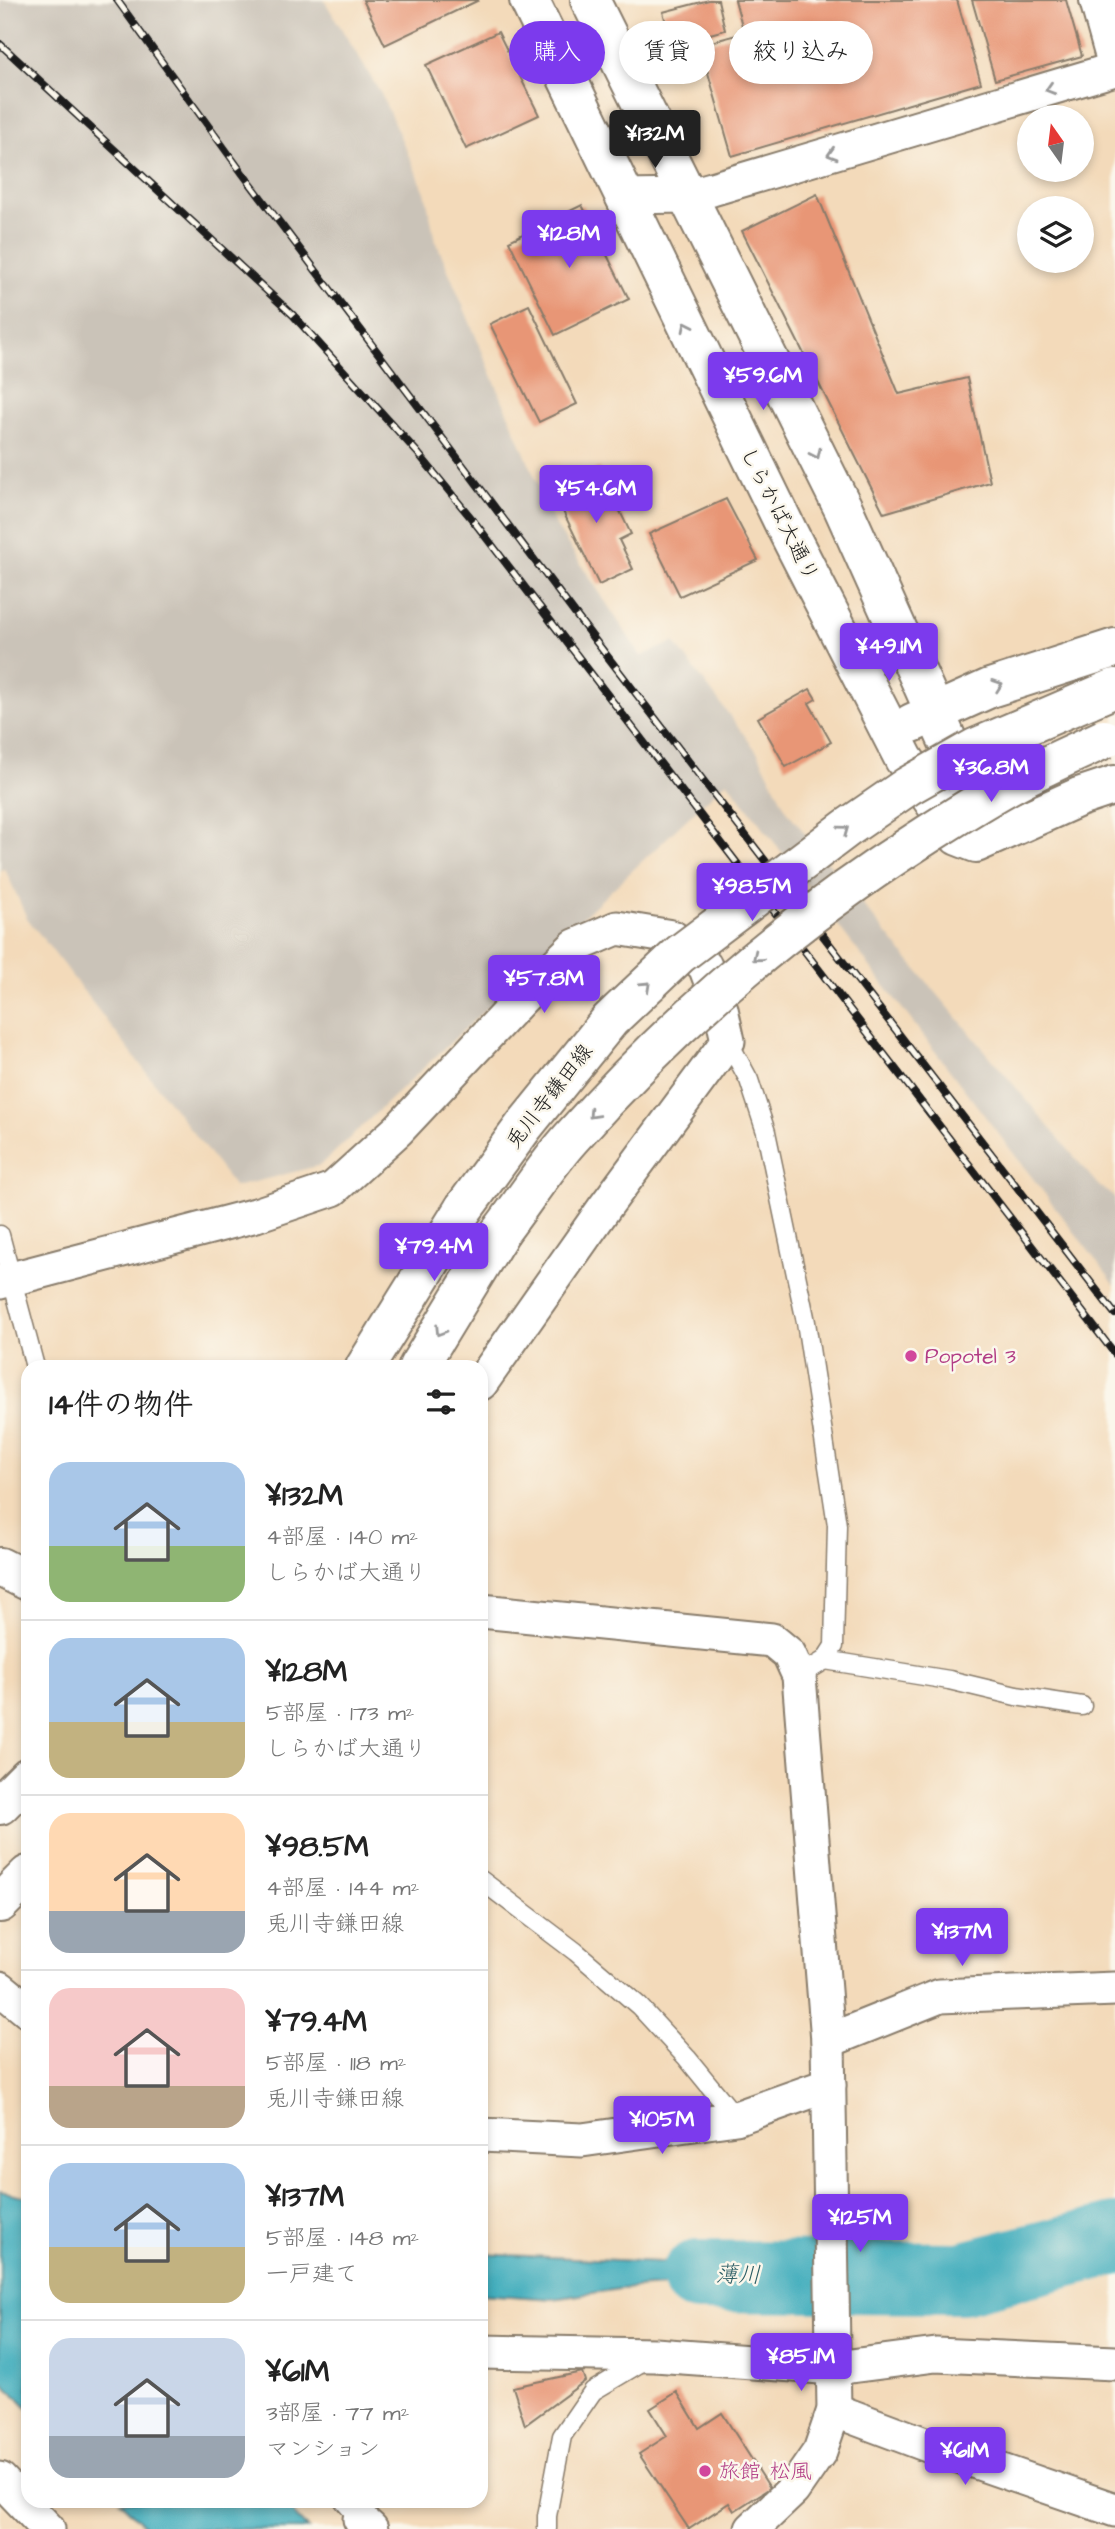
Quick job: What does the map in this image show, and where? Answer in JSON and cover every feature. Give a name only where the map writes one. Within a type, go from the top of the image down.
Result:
[{"type":"street","name":"しらかば大通り","points":[[529,0],[788,532],[904,760],[958,836],[976,843],[1079,797],[1115,785]]},
{"type":"street","points":[[590,0],[842,508],[967,784],[986,817],[1111,748]]},
{"type":"street","points":[[1099,0],[1115,57]]},
{"type":"street","points":[[625,197],[686,196],[1115,69]]},
{"type":"street","points":[[891,733],[990,688],[1115,648]]},
{"type":"street","name":"兎川寺鎌田線","points":[[369,1360],[464,1208],[524,1126],[610,1020],[680,954],[847,828],[908,786],[975,748],[1101,694]]},
{"type":"street","name":"兎川寺鎌田線","points":[[422,1360],[501,1231],[569,1140],[657,1046],[721,986],[870,872],[974,805],[1027,775],[1111,748]]},
{"type":"street","points":[[6,1280],[256,1215],[333,1189],[398,1130],[522,998],[575,946],[617,928],[671,937],[705,966],[721,1009],[728,1041],[488,1373]]},
{"type":"street","points":[[0,1567],[21,1578]]},
{"type":"street","points":[[488,1612],[772,1640],[812,1668],[830,2085],[835,2410],[820,2451],[793,2490],[752,2529]]},
{"type":"street","points":[[0,1805],[21,1784]]},
{"type":"street","points":[[0,1903],[21,1882]]},
{"type":"street","points":[[0,1988],[21,2005]]},
{"type":"street","points":[[828,2040],[940,1996],[1115,1989]]},
{"type":"street","points":[[488,2135],[582,2140],[736,2118],[830,2085]]},
{"type":"street","points":[[488,2352],[936,2355],[1115,2363]]},
{"type":"street","points":[[835,2410],[1115,2510]]},
{"type":"street","points":[[0,2479],[21,2501]]},
{"type":"street","points":[[28,2508],[48,2529]]},
{"type":"lane","points":[[728,1041],[749,1080],[766,1132],[806,1322],[837,1525],[834,1646],[812,1668]]},
{"type":"lane","points":[[0,1235],[6,1280],[33,1360]]},
{"type":"lane","points":[[812,1668],[949,1681],[1016,1696],[1082,1706]]},
{"type":"lane","points":[[488,1885],[548,1930],[639,2006],[687,2058],[736,2118]]},
{"type":"lane","points":[[547,2529],[562,2436],[593,2391],[655,2355]]},
{"type":"shaded area","points":[[0,0],[324,0],[381,94],[425,192],[435,239],[554,523],[641,656],[674,642],[758,753],[787,811],[1098,1185],[1115,1198],[1115,1285],[727,781],[321,1165],[235,1187],[27,918],[5,869],[0,870]]},
{"type":"water","points":[[0,2191],[21,2196],[21,2401],[0,2380]]},
{"type":"water","points":[[488,2254],[881,2272],[619,2289],[553,2299],[488,2294]]},
{"type":"water","points":[[127,2508],[288,2508],[308,2529],[148,2529]]},
{"type":"building","points":[[363,0],[479,0],[385,45]]},
{"type":"building","points":[[718,0],[725,30],[715,33],[715,21],[666,21],[663,12]]},
{"type":"building","points":[[735,0],[957,0],[981,83],[732,156],[711,84],[715,84],[715,41],[729,37],[729,84],[873,84],[873,21],[741,21]]},
{"type":"building","points":[[972,0],[1066,0],[1082,56],[995,80]]},
{"type":"building","points":[[498,32],[509,54],[509,84],[524,84],[539,115],[466,149],[426,65]]},
{"type":"building","points":[[817,194],[899,394],[967,378],[990,482],[884,513],[742,231]]},
{"type":"building","points":[[582,205],[629,299],[555,335],[509,241]]},
{"type":"building","points":[[529,305],[577,404],[539,422],[490,324]]},
{"type":"building","points":[[599,468],[631,534],[619,540],[633,569],[599,585],[553,491]]},
{"type":"building","points":[[726,499],[758,560],[680,596],[649,534]]},
{"type":"building","points":[[810,689],[816,699],[809,703],[831,742],[786,767],[758,718]]},
{"type":"building","points":[[582,2372],[585,2381],[525,2425],[513,2387]]},
{"type":"building","name":"旅館 松風","points":[[677,2392],[699,2428],[722,2413],[770,2488],[734,2511],[729,2503],[689,2529],[639,2454],[667,2436],[650,2409]]},
{"type":"waterway","name":"薄川","points":[[697,2276],[961,2278],[1115,2239]]},
{"type":"railway","points":[[117,0],[243,174],[594,639],[1115,1314]]},
{"type":"railway","points":[[0,44],[293,315],[417,452],[472,519],[1115,1354]]},
{"type":"place","name":"Popotel 3","points":[[911,1356]]},
{"type":"place","name":"旅館 松風","points":[[705,2471]]}]
